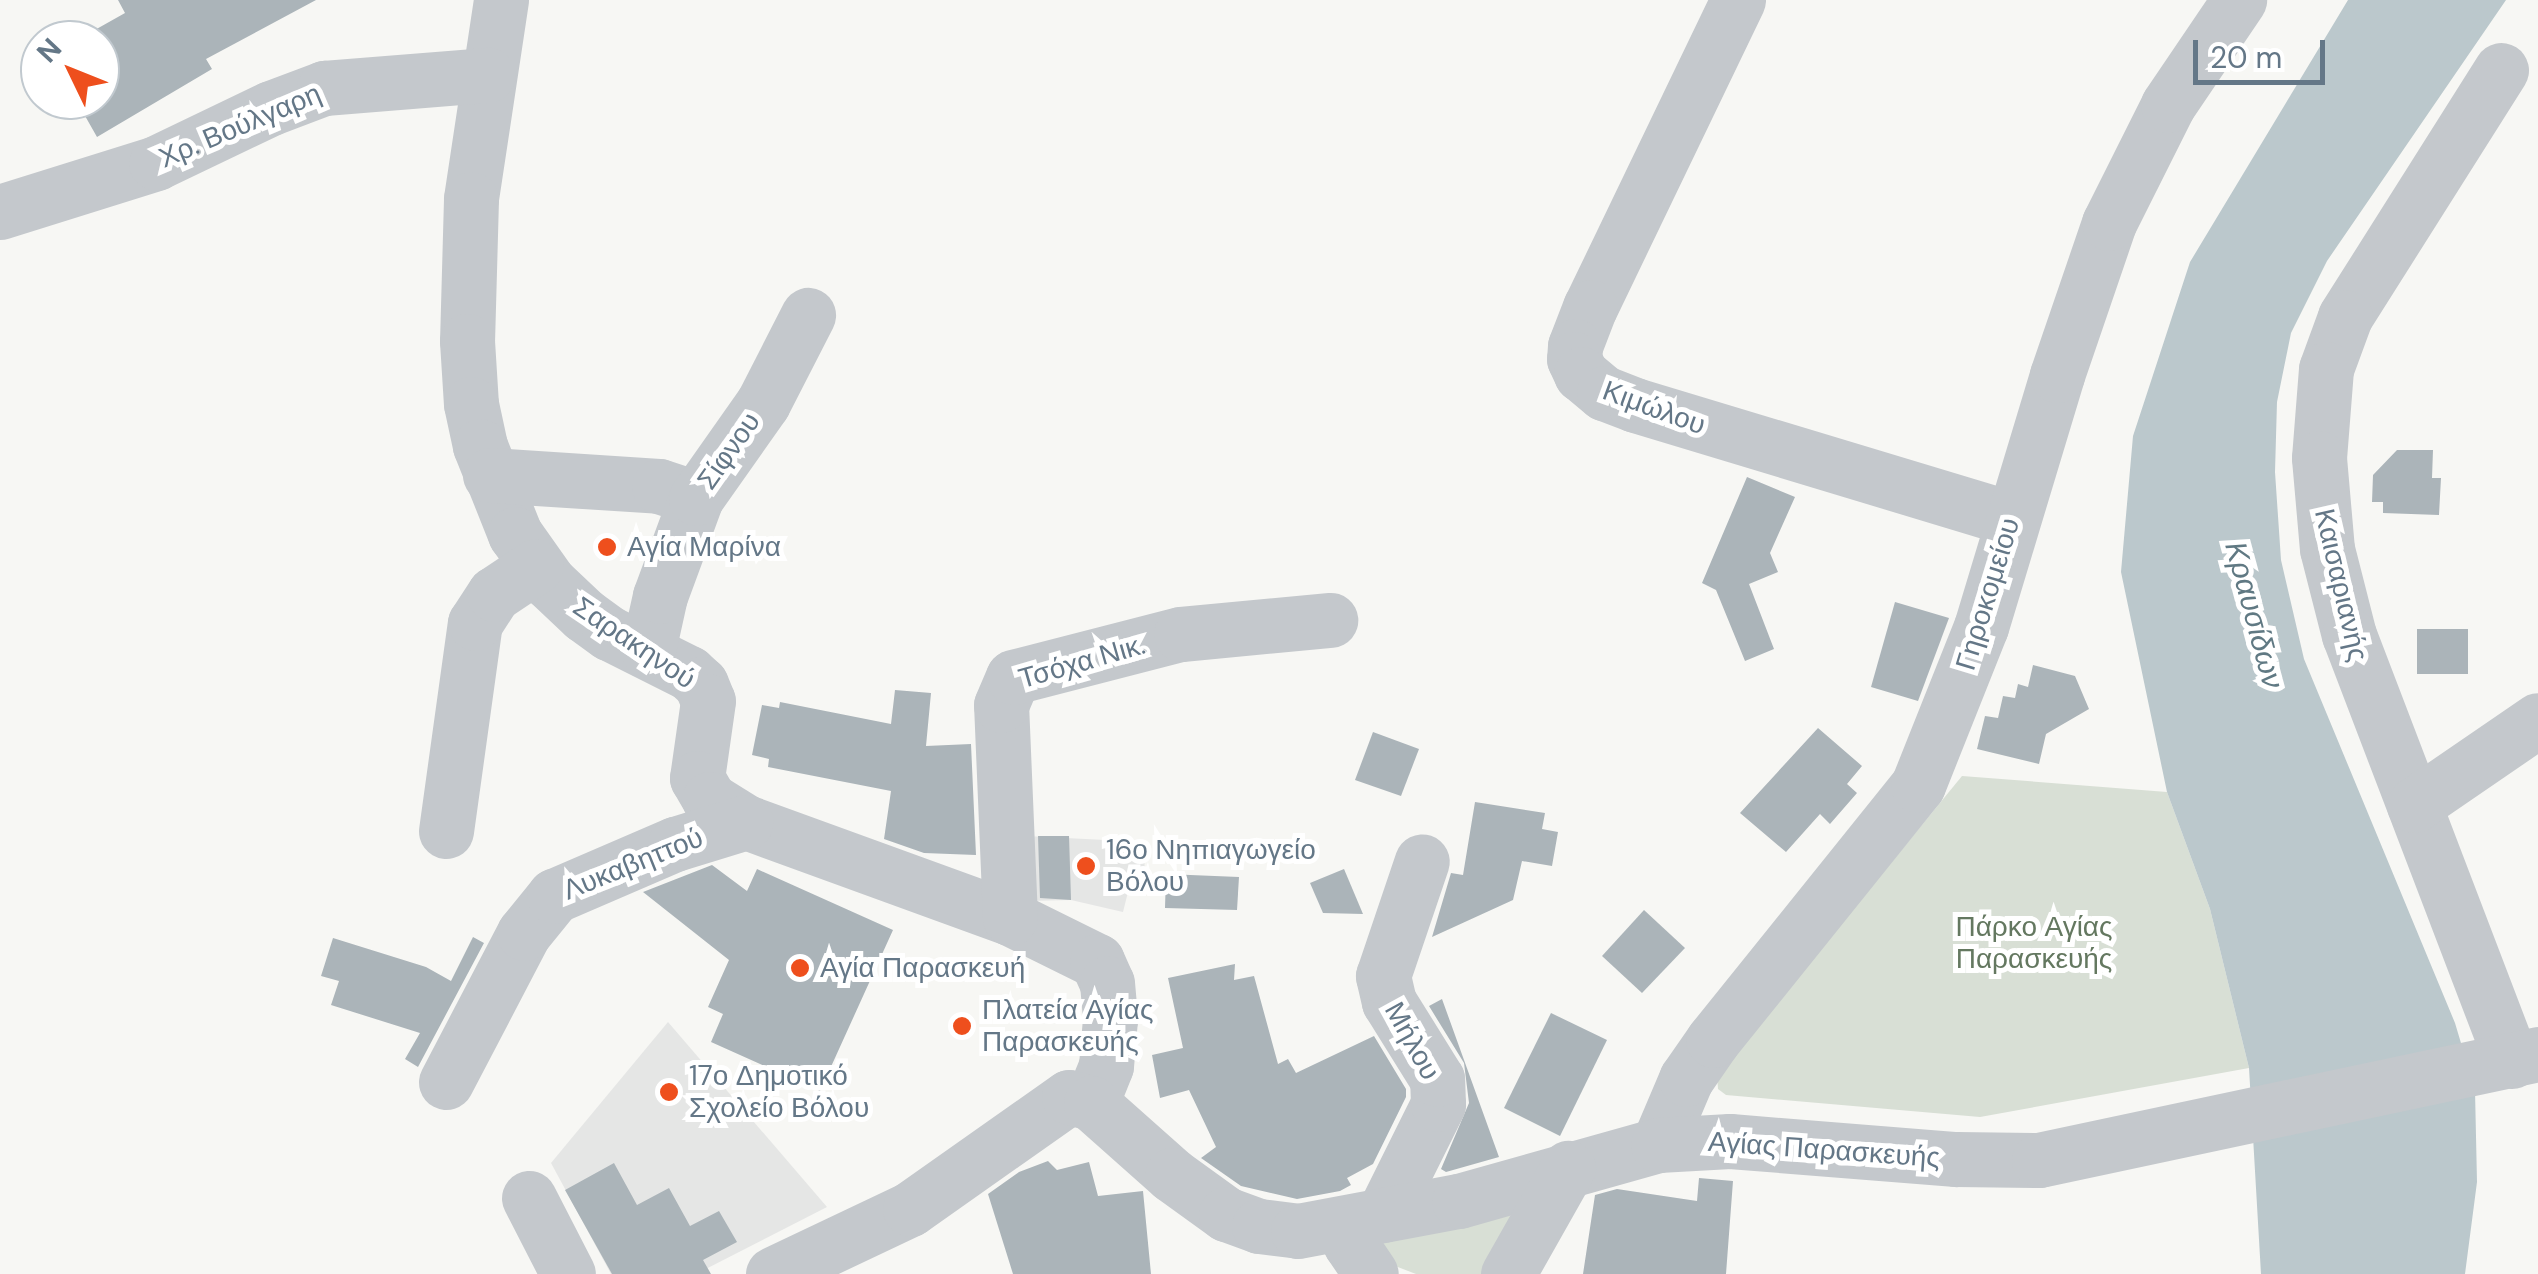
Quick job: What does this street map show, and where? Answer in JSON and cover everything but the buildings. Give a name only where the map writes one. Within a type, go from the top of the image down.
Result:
[{"type":"street","name":"Σαρακηνού","points":[[501,0],[471,199],[467,341],[471,404],[501,506],[536,566],[584,615],[701,684],[708,702],[699,784],[708,800],[746,822],[1010,918],[1084,951],[1104,972],[1108,1046],[1091,1104]]},
{"type":"street","name":"Κιμώλου","points":[[1738,0],[1590,307],[1574,359],[1582,374],[1604,393],[2012,520]]},
{"type":"street","name":"Γηροκομείου","points":[[1658,1144],[1686,1079],[1713,1040],[1918,785],[1981,627],[2012,520],[2110,223],[2161,117],[2239,0]]},
{"type":"street","name":"Καισαριανής","points":[[2501,70],[2360,290],[2337,334],[2324,380],[2318,458],[2328,548],[2360,667],[2512,1061]]},
{"type":"street","name":"Χρ. Βούλγαρη","points":[[0,212],[156,163],[271,108],[324,88],[487,76]]},
{"type":"street","name":"Σίφνου","points":[[648,650],[660,596],[696,498],[763,404],[808,315]]},
{"type":"street","points":[[490,475],[659,486],[696,498]]},
{"type":"street","points":[[446,831],[475,623],[494,594],[536,566]]},
{"type":"street","name":"Τσόχα Νικ.","points":[[1010,918],[1001,705],[1014,677],[1180,634],[1330,620]]},
{"type":"street","points":[[2414,805],[2538,720]]},
{"type":"street","name":"Λυκαβηττού","points":[[446,1082],[524,932],[554,896],[676,844],[746,822]]},
{"type":"street","name":"Μήλου","points":[[1330,1236],[1438,1104],[1437,1079],[1389,1002],[1383,976],[1422,861]]},
{"type":"street","name":"Αγίας Παρασκευής","points":[[1091,1104],[1212,1206],[1249,1222],[1330,1236],[1658,1144],[1730,1141],[1996,1162],[2040,1160],[2512,1061]]},
{"type":"street","points":[[786,1269],[910,1209],[1064,1099],[1075,1097],[1091,1104]]},
{"type":"street","points":[[1508,1274],[1568,1168]]},
{"type":"street","points":[[529,1198],[568,1274]]},
{"type":"street","points":[[1330,1236],[1350,1243],[1371,1274]]},
{"type":"shaded area","name":"16ο Νηπιαγωγείο Βόλου","points":[[1026,836],[1145,842],[1144,894],[1128,892],[1123,912],[1071,900],[1028,901]]},
{"type":"shaded area","name":"17ο Δημοτικό Σχολείο Βόλου","points":[[668,1022],[827,1207],[696,1274],[611,1274],[551,1163]]},
{"type":"green space","name":"Πάρκο Αγίας Παρασκευής","points":[[1962,776],[2167,792],[2210,909],[2249,1068],[1980,1117],[1726,1095],[1718,1089],[1717,1075]]},
{"type":"green space","points":[[1502,1209],[1515,1219],[1497,1274],[1416,1274],[1369,1256],[1365,1235]]},
{"type":"water","name":"Κραυσίδων","points":[[2348,0],[2506,0],[2327,261],[2291,333],[2277,402],[2275,472],[2281,560],[2304,659],[2455,1023],[2475,1090],[2477,1182],[2465,1274],[2261,1274],[2249,1068],[2210,909],[2167,792],[2121,572],[2133,436],[2190,262]]},
{"type":"place","name":"Αγία Μαρίνα","points":[[607,547]]},
{"type":"place","name":"16ο Νηπιαγωγείο Βόλου","points":[[1086,866]]},
{"type":"place","name":"Αγία Παρασκευή","points":[[800,968]]},
{"type":"place","name":"Πλατεία Αγίας Παρασκευής","points":[[962,1026]]},
{"type":"place","name":"17ο Δημοτικό Σχολείο Βόλου","points":[[669,1092]]}]
